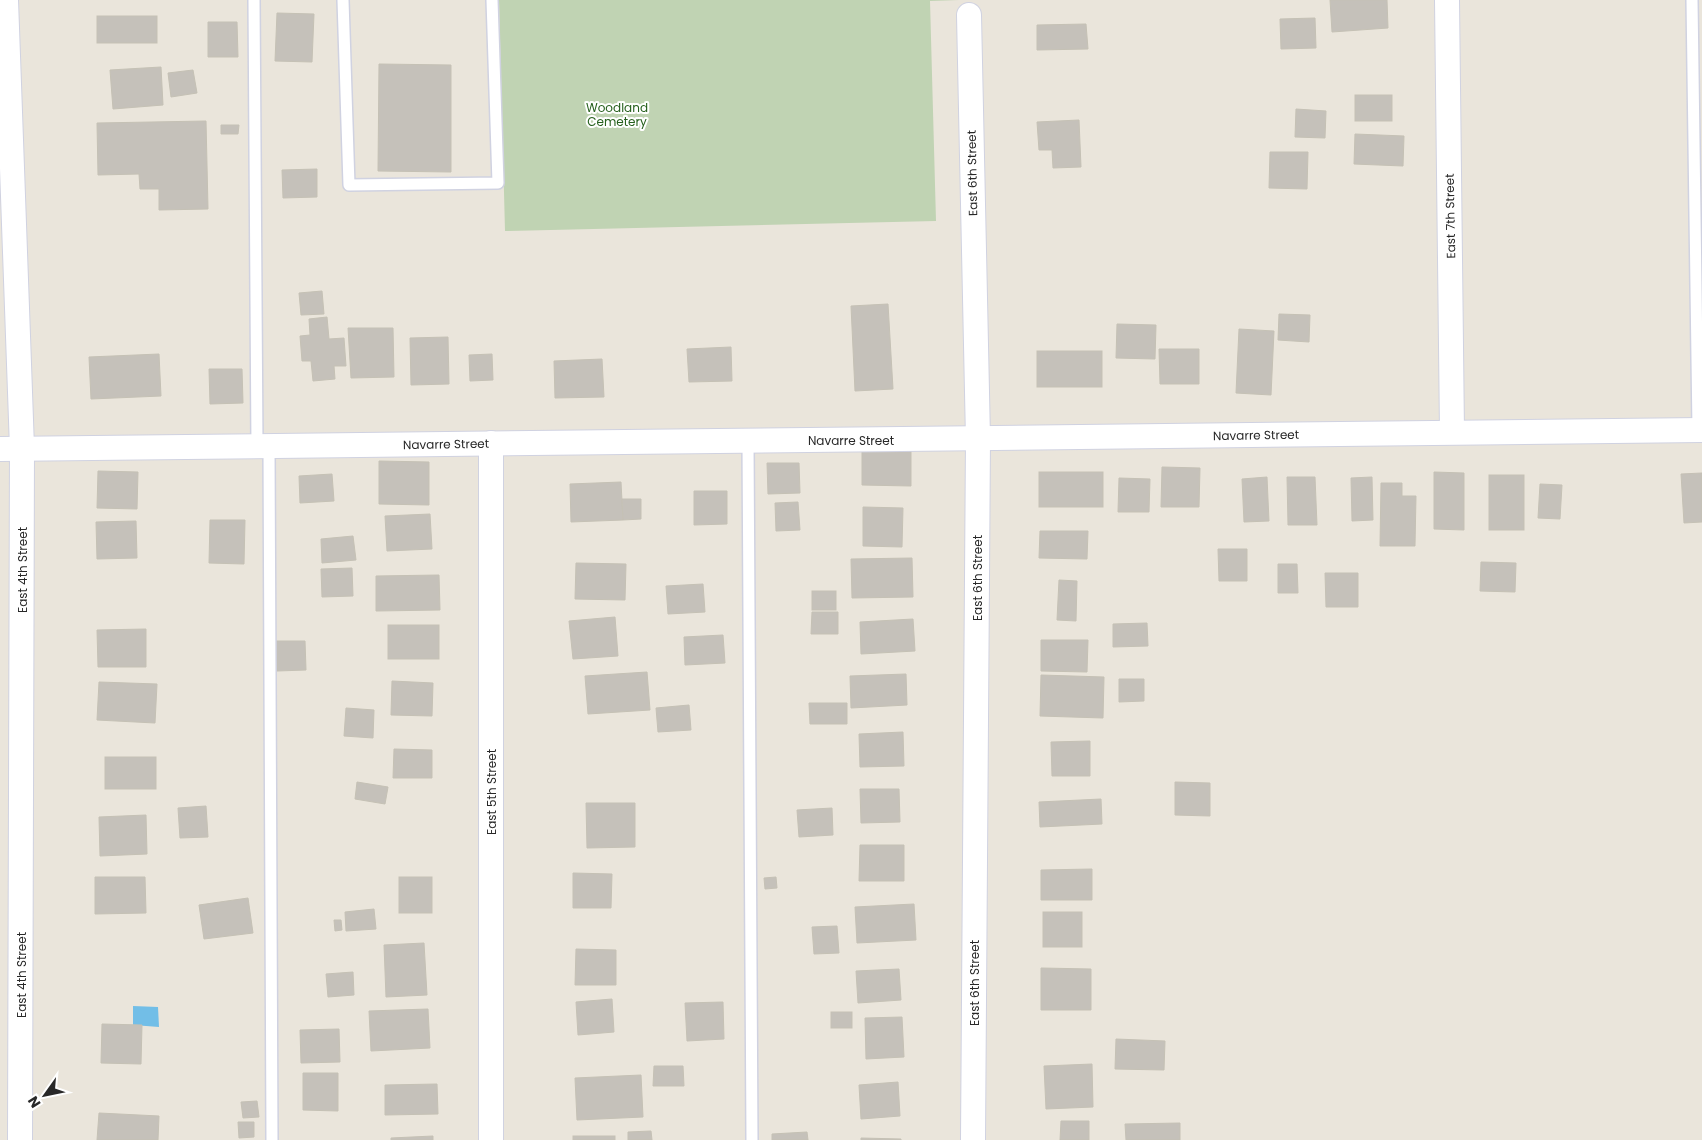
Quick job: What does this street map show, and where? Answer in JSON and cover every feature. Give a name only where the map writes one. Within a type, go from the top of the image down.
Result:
[{"type":"street","name":"East 4th Street","points":[[6,0],[20,1140]]},
{"type":"street","name":"East 7th Street","points":[[1447,0],[1452,432]]},
{"type":"street","name":"East 6th Street","points":[[969,15],[978,439],[973,1140]]},
{"type":"street","name":"Navarre Street","points":[[11,449],[1700,430]]},
{"type":"street","name":"East 5th Street","points":[[491,443],[491,1140]]},
{"type":"lane","points":[[254,0],[263,446],[272,1140]]},
{"type":"lane","points":[[343,0],[349,185],[359,185],[498,184],[492,0]]},
{"type":"lane","points":[[1692,0],[1700,430]]},
{"type":"lane","points":[[748,441],[752,1140]]},
{"type":"green space","name":"Woodland Cemetery","points":[[499,0],[959,0],[930,1],[936,221],[505,231]]},
{"type":"water","points":[[133,1006],[158,1007],[159,1027],[133,1025]]},
{"type":"building","points":[[1330,0],[1387,0],[1388,28],[1332,32]]},
{"type":"building","points":[[277,13],[314,14],[312,62],[275,61]]},
{"type":"building","points":[[97,16],[157,16],[157,43],[97,43]]},
{"type":"building","points":[[1315,18],[1316,48],[1281,49],[1280,19]]},
{"type":"building","points":[[208,22],[237,22],[238,57],[208,57]]},
{"type":"building","points":[[1086,24],[1088,49],[1037,50],[1037,25]]},
{"type":"building","points":[[379,64],[451,65],[451,172],[378,171]]},
{"type":"building","points":[[161,67],[163,105],[113,109],[110,70]]},
{"type":"building","points":[[193,70],[197,93],[171,97],[168,73]]},
{"type":"building","points":[[1355,95],[1392,95],[1392,121],[1355,121]]},
{"type":"building","points":[[1296,109],[1326,111],[1325,138],[1295,137]]},
{"type":"building","points":[[1079,120],[1081,167],[1053,168],[1052,150],[1039,150],[1037,122]]},
{"type":"building","points":[[206,121],[208,209],[159,210],[159,189],[140,189],[139,174],[98,175],[97,123]]},
{"type":"building","points":[[221,125],[239,125],[238,134],[221,134]]},
{"type":"building","points":[[1355,134],[1404,136],[1403,166],[1354,164]]},
{"type":"building","points":[[1270,152],[1308,152],[1307,189],[1269,188]]},
{"type":"building","points":[[317,169],[317,197],[283,198],[282,170]]},
{"type":"building","points":[[322,291],[324,314],[301,315],[299,293]]},
{"type":"building","points":[[888,304],[893,389],[855,391],[851,306]]},
{"type":"building","points":[[1279,314],[1310,315],[1309,342],[1278,340]]},
{"type":"building","points":[[327,317],[329,339],[344,338],[346,366],[334,366],[335,379],[313,381],[311,361],[302,361],[300,336],[310,335],[309,319]]},
{"type":"building","points":[[1117,324],[1156,325],[1155,359],[1116,358]]},
{"type":"building","points":[[348,328],[393,328],[394,377],[351,378]]},
{"type":"building","points":[[1239,329],[1274,331],[1271,395],[1236,393]]},
{"type":"building","points":[[448,337],[449,384],[411,385],[410,338]]},
{"type":"building","points":[[731,347],[732,381],[689,382],[687,349]]},
{"type":"building","points":[[1159,349],[1199,349],[1199,384],[1160,384]]},
{"type":"building","points":[[1037,351],[1102,351],[1102,387],[1037,387]]},
{"type":"building","points":[[159,354],[161,396],[91,399],[89,357]]},
{"type":"building","points":[[492,354],[493,380],[470,381],[469,355]]},
{"type":"building","points":[[602,359],[604,397],[555,398],[554,361]]},
{"type":"building","points":[[209,369],[242,369],[243,403],[210,404]]},
{"type":"building","points":[[862,450],[911,450],[911,486],[862,485]]},
{"type":"building","points":[[379,461],[429,462],[429,505],[379,504]]},
{"type":"building","points":[[767,463],[799,463],[800,493],[768,494]]},
{"type":"building","points":[[1162,467],[1200,468],[1199,507],[1161,507]]},
{"type":"building","points":[[98,471],[138,472],[137,509],[97,508]]},
{"type":"building","points":[[1039,472],[1103,472],[1103,507],[1039,507]]},
{"type":"building","points":[[1434,472],[1464,473],[1464,530],[1434,529]]},
{"type":"building","points":[[1702,473],[1702,522],[1684,523],[1681,474]]},
{"type":"building","points":[[332,474],[334,501],[300,503],[299,476]]},
{"type":"building","points":[[1489,475],[1524,475],[1524,530],[1489,530]]},
{"type":"building","points":[[1267,477],[1269,521],[1244,522],[1242,479]]},
{"type":"building","points":[[1287,477],[1315,477],[1317,525],[1288,525]]},
{"type":"building","points":[[1372,477],[1373,520],[1352,521],[1351,478]]},
{"type":"building","points":[[1119,478],[1150,479],[1149,512],[1118,512]]},
{"type":"building","points":[[621,482],[623,520],[571,522],[570,484]]},
{"type":"building","points":[[1381,483],[1402,483],[1402,496],[1416,496],[1415,546],[1380,546]]},
{"type":"building","points":[[1540,484],[1562,485],[1560,519],[1538,518]]},
{"type":"building","points":[[694,491],[727,491],[727,524],[694,525]]},
{"type":"building","points":[[622,499],[641,499],[641,519],[623,520]]},
{"type":"building","points":[[798,502],[800,530],[776,531],[775,503]]},
{"type":"building","points":[[863,507],[903,508],[902,547],[863,546]]},
{"type":"building","points":[[430,514],[432,549],[387,551],[385,516]]},
{"type":"building","points":[[210,520],[245,520],[244,564],[209,563]]},
{"type":"building","points":[[136,521],[137,558],[97,559],[96,522]]},
{"type":"building","points":[[1040,531],[1088,531],[1087,559],[1039,558]]},
{"type":"building","points":[[353,536],[356,560],[322,563],[321,539]]},
{"type":"building","points":[[1218,549],[1247,549],[1247,581],[1219,581]]},
{"type":"building","points":[[912,558],[913,597],[852,598],[851,559]]},
{"type":"building","points":[[1481,562],[1516,563],[1515,592],[1480,591]]},
{"type":"building","points":[[576,563],[626,564],[625,600],[575,599]]},
{"type":"building","points":[[1278,564],[1297,564],[1298,593],[1278,593]]},
{"type":"building","points":[[352,568],[353,596],[322,597],[321,569]]},
{"type":"building","points":[[1325,573],[1358,573],[1358,607],[1326,607]]},
{"type":"building","points":[[439,575],[440,610],[376,611],[376,576]]},
{"type":"building","points":[[1059,580],[1077,581],[1076,621],[1057,620]]},
{"type":"building","points":[[703,584],[705,612],[668,614],[666,586]]},
{"type":"building","points":[[812,591],[836,591],[836,610],[812,610]]},
{"type":"building","points":[[812,612],[838,612],[838,634],[811,634]]},
{"type":"building","points":[[615,617],[618,656],[573,659],[569,621]]},
{"type":"building","points":[[913,619],[915,651],[861,654],[860,622]]},
{"type":"building","points":[[1147,623],[1148,646],[1113,647],[1113,624]]},
{"type":"building","points":[[388,625],[439,625],[439,659],[388,659]]},
{"type":"building","points":[[146,629],[146,667],[98,667],[97,630]]},
{"type":"building","points":[[723,635],[725,663],[685,665],[684,637]]},
{"type":"building","points":[[1041,640],[1088,640],[1087,672],[1041,671]]},
{"type":"building","points":[[276,641],[305,641],[306,670],[277,671]]},
{"type":"building","points":[[647,672],[650,710],[588,714],[585,676]]},
{"type":"building","points":[[906,674],[907,705],[851,708],[850,676]]},
{"type":"building","points":[[1041,675],[1104,677],[1103,718],[1040,716]]},
{"type":"building","points":[[1119,679],[1144,679],[1144,701],[1119,702]]},
{"type":"building","points":[[392,681],[433,683],[432,716],[391,715]]},
{"type":"building","points":[[99,682],[157,684],[155,723],[97,720]]},
{"type":"building","points":[[809,703],[847,703],[847,724],[810,724]]},
{"type":"building","points":[[689,705],[691,730],[658,732],[656,708]]},
{"type":"building","points":[[346,708],[374,710],[373,738],[344,736]]},
{"type":"building","points":[[903,732],[904,766],[860,767],[859,734]]},
{"type":"building","points":[[1090,741],[1090,776],[1052,776],[1051,742]]},
{"type":"building","points":[[394,749],[432,750],[432,778],[393,778]]},
{"type":"building","points":[[105,757],[156,757],[156,789],[105,789]]},
{"type":"building","points":[[357,782],[388,787],[385,804],[355,799]]},
{"type":"building","points":[[1175,782],[1210,783],[1210,816],[1175,815]]},
{"type":"building","points":[[860,789],[899,789],[900,822],[861,823]]},
{"type":"building","points":[[1101,799],[1102,824],[1040,827],[1039,802]]},
{"type":"building","points":[[586,803],[635,803],[635,847],[587,848]]},
{"type":"building","points":[[206,806],[208,837],[180,838],[178,808]]},
{"type":"building","points":[[832,808],[833,835],[799,837],[797,810]]},
{"type":"building","points":[[146,815],[147,854],[100,856],[99,817]]},
{"type":"building","points":[[860,845],[904,845],[904,881],[859,881]]},
{"type":"building","points":[[1092,869],[1092,900],[1041,900],[1041,870]]},
{"type":"building","points":[[573,873],[612,874],[611,908],[573,908]]},
{"type":"building","points":[[95,877],[145,877],[146,913],[95,914]]},
{"type":"building","points":[[399,877],[432,877],[432,913],[399,913]]},
{"type":"building","points":[[776,877],[777,888],[765,889],[764,878]]},
{"type":"building","points":[[248,898],[253,933],[204,939],[199,905]]},
{"type":"building","points":[[914,904],[916,940],[857,943],[855,907]]},
{"type":"building","points":[[374,909],[376,929],[346,931],[345,912]]},
{"type":"building","points":[[1043,912],[1082,912],[1082,947],[1043,947]]},
{"type":"building","points":[[334,920],[341,920],[342,930],[335,931]]},
{"type":"building","points":[[837,926],[839,953],[814,954],[812,927]]},
{"type":"building","points":[[424,943],[427,995],[386,997],[384,945]]},
{"type":"building","points":[[576,949],[616,950],[616,985],[575,985]]},
{"type":"building","points":[[1041,968],[1091,969],[1091,1010],[1041,1010]]},
{"type":"building","points":[[899,969],[901,1000],[858,1003],[856,971]]},
{"type":"building","points":[[353,972],[354,995],[328,997],[326,974]]},
{"type":"building","points":[[612,999],[614,1032],[578,1035],[576,1002]]},
{"type":"building","points":[[723,1002],[724,1039],[687,1041],[685,1003]]},
{"type":"building","points":[[428,1009],[430,1048],[371,1051],[369,1011]]},
{"type":"building","points":[[831,1012],[852,1012],[852,1028],[831,1028]]},
{"type":"building","points":[[902,1017],[904,1057],[866,1059],[865,1018]]},
{"type":"building","points":[[102,1024],[142,1025],[141,1064],[101,1063]]},
{"type":"building","points":[[339,1029],[340,1062],[301,1063],[300,1030]]},
{"type":"building","points":[[1116,1039],[1165,1041],[1164,1070],[1115,1069]]},
{"type":"building","points":[[1092,1064],[1093,1107],[1046,1109],[1044,1066]]},
{"type":"building","points":[[654,1066],[683,1066],[684,1086],[653,1086]]},
{"type":"building","points":[[303,1073],[338,1073],[338,1111],[303,1110]]},
{"type":"building","points":[[641,1075],[643,1117],[577,1120],[575,1078]]},
{"type":"building","points":[[898,1082],[900,1116],[861,1119],[859,1085]]},
{"type":"building","points":[[437,1084],[438,1114],[385,1115],[385,1085]]},
{"type":"building","points":[[257,1101],[259,1117],[243,1118],[241,1102]]},
{"type":"building","points":[[99,1113],[159,1116],[158,1140],[97,1140]]},
{"type":"building","points":[[1061,1121],[1089,1121],[1089,1140],[1060,1140]]},
{"type":"building","points":[[238,1122],[254,1122],[254,1137],[239,1138]]},
{"type":"building","points":[[1180,1123],[1180,1140],[1126,1140],[1125,1124]]},
{"type":"building","points":[[651,1131],[652,1140],[628,1140],[628,1132]]},
{"type":"building","points":[[807,1132],[808,1140],[772,1140],[772,1134]]},
{"type":"building","points":[[433,1136],[433,1140],[391,1140],[391,1138]]},
{"type":"building","points":[[573,1136],[615,1136],[615,1140],[573,1140]]},
{"type":"building","points":[[861,1138],[901,1139],[901,1140],[861,1140]]}]
